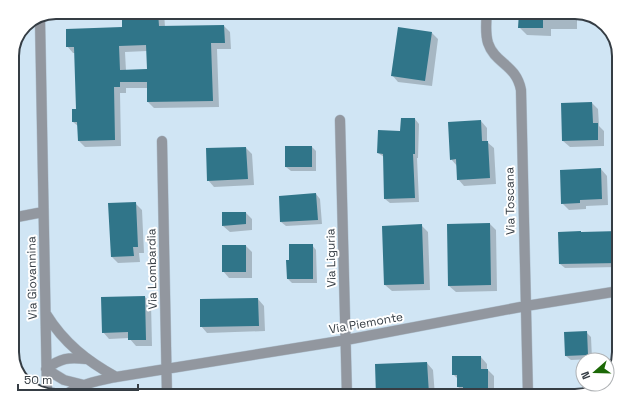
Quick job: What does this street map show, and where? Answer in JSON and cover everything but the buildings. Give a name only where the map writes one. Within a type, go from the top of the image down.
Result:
[{"type":"street","name":"Via Toscana","points":[[487,19],[488,43],[495,55],[518,78],[521,90],[528,389]]},
{"type":"street","name":"Via Giovannina","points":[[40,23],[47,388]]},
{"type":"street","name":"Via Liguria","points":[[340,120],[347,389]]},
{"type":"street","name":"Via Lombardia","points":[[162,141],[167,389]]},
{"type":"street","points":[[19,217],[43,212]]},
{"type":"street","name":"Via Piemonte","points":[[74,389],[116,377],[346,340],[526,306],[612,292]]},
{"type":"street","points":[[45,313],[62,337],[86,359],[116,377]]},
{"type":"street","points":[[46,369],[57,361],[65,358],[73,357],[86,359]]},
{"type":"street","name":"Via Piemonte","points":[[46,369],[64,380],[84,385]]}]
